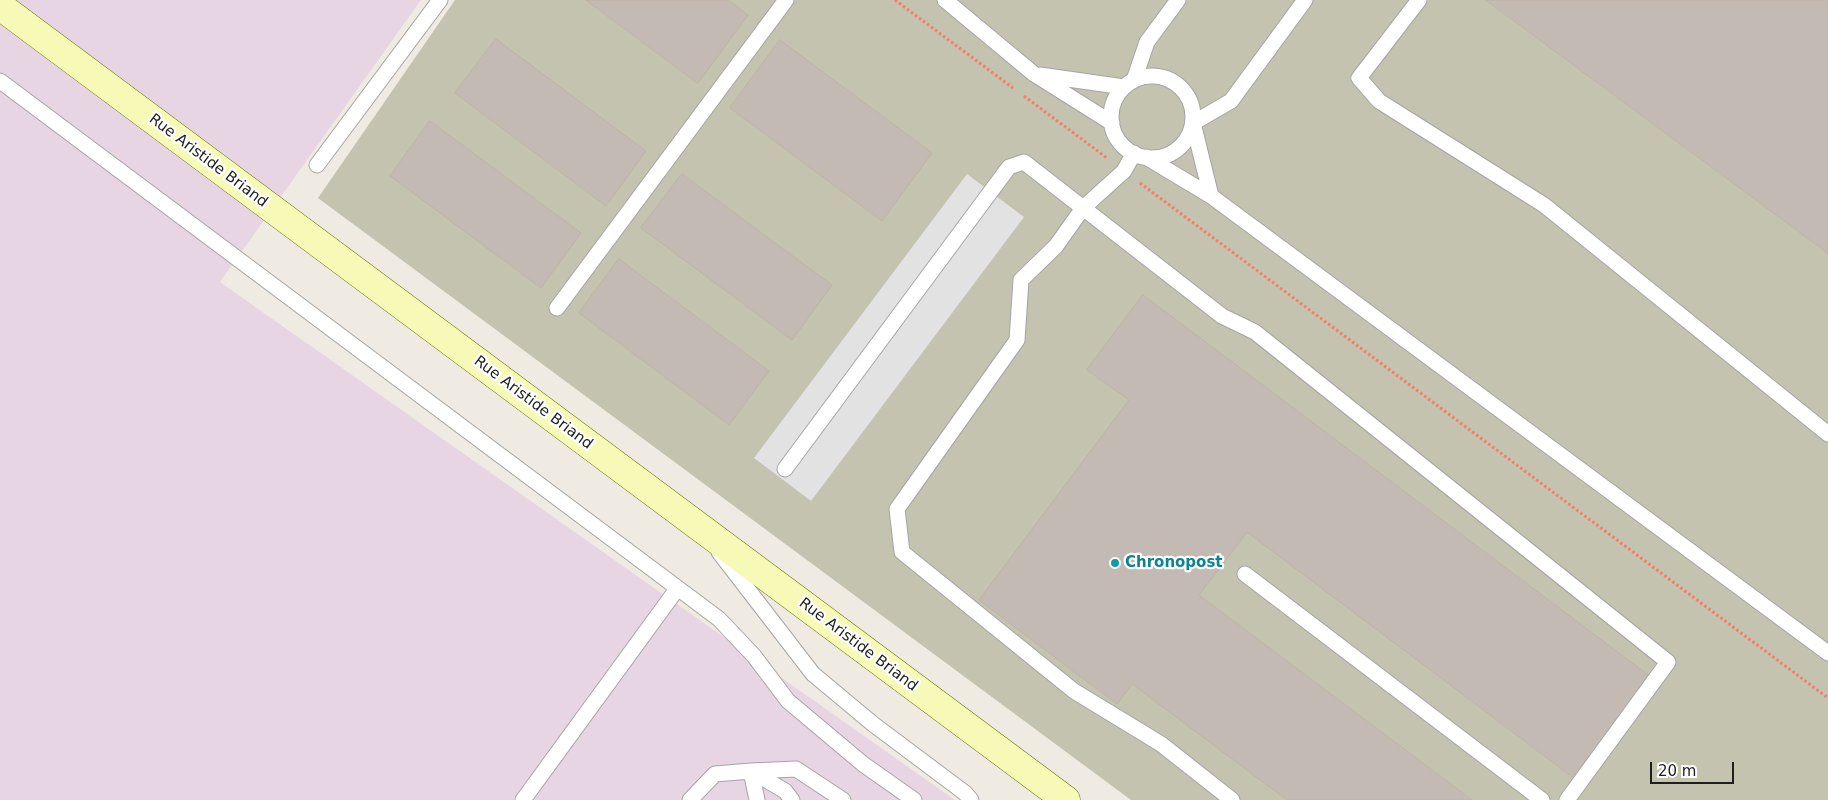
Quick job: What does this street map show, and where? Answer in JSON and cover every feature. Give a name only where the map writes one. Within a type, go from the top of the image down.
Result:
[{"type":"main road","name":"Rue Aristide Briand","points":[[0,6],[1066,800]]},
{"type":"lane","points":[[317,165],[440,0]]},
{"type":"lane","points":[[557,308],[786,0]]},
{"type":"lane","points":[[945,0],[1034,74],[1112,123]]},
{"type":"lane","points":[[1178,0],[1147,42],[1129,84],[1116,98],[1112,110],[1112,123],[1116,135],[1123,145],[1212,196],[1828,653]]},
{"type":"lane","points":[[1140,155],[1159,157],[1171,154],[1185,141],[1193,123],[1231,101],[1305,0]]},
{"type":"lane","points":[[1419,0],[1359,78],[1379,101],[1544,205],[1828,434]]},
{"type":"lane","points":[[1034,74],[1129,84],[1146,76],[1171,80],[1182,88],[1189,98],[1193,110],[1193,123],[1212,196]]},
{"type":"lane","points":[[0,81],[720,619],[754,656],[788,701],[863,764],[914,800]]},
{"type":"lane","points":[[1140,155],[1083,208],[1056,246],[1020,280],[1018,340],[896,509],[902,552],[1074,691],[1160,744],[1232,800]]},
{"type":"lane","points":[[785,469],[1009,167],[1024,162],[1222,316],[1256,332],[1668,662],[1567,800]]},
{"type":"lane","points":[[702,529],[813,674],[873,724],[965,793],[971,800]]},
{"type":"lane","points":[[1245,574],[1542,800]]},
{"type":"lane","points":[[523,800],[678,589]]},
{"type":"lane","points":[[690,800],[715,774],[796,769],[843,800]]},
{"type":"lane","points":[[751,771],[757,800]]},
{"type":"lane","points":[[751,771],[785,791],[792,800]]},
{"type":"path","points":[[895,0],[1014,88]]},
{"type":"path","points":[[1022,94],[1828,698]]},
{"type":"shaded area","points":[[0,0],[421,0],[220,282],[955,800],[0,800]]},
{"type":"shaded area","points":[[455,0],[1828,0],[1828,800],[1131,800],[318,198]]},
{"type":"shaded area","points":[[967,174],[1024,217],[811,501],[754,458]]},
{"type":"building","points":[[586,0],[728,0],[748,15],[698,83]]},
{"type":"building","points":[[1486,0],[1828,0],[1828,253]]},
{"type":"building","points":[[496,39],[646,151],[606,206],[455,93]]},
{"type":"building","points":[[780,40],[932,153],[882,221],[730,108]]},
{"type":"building","points":[[430,121],[581,233],[541,288],[390,176]]},
{"type":"building","points":[[682,174],[832,285],[792,340],[641,228]]},
{"type":"building","points":[[619,259],[769,371],[729,425],[579,313]]},
{"type":"building","name":"Chronopost","points":[[1143,295],[1651,677],[1575,779],[1247,532],[1199,595],[1472,800],[1287,800],[1132,684],[1117,704],[979,600],[1129,400],[1087,370]]},
{"type":"place","name":"Chronopost","points":[[1115,563]]}]
